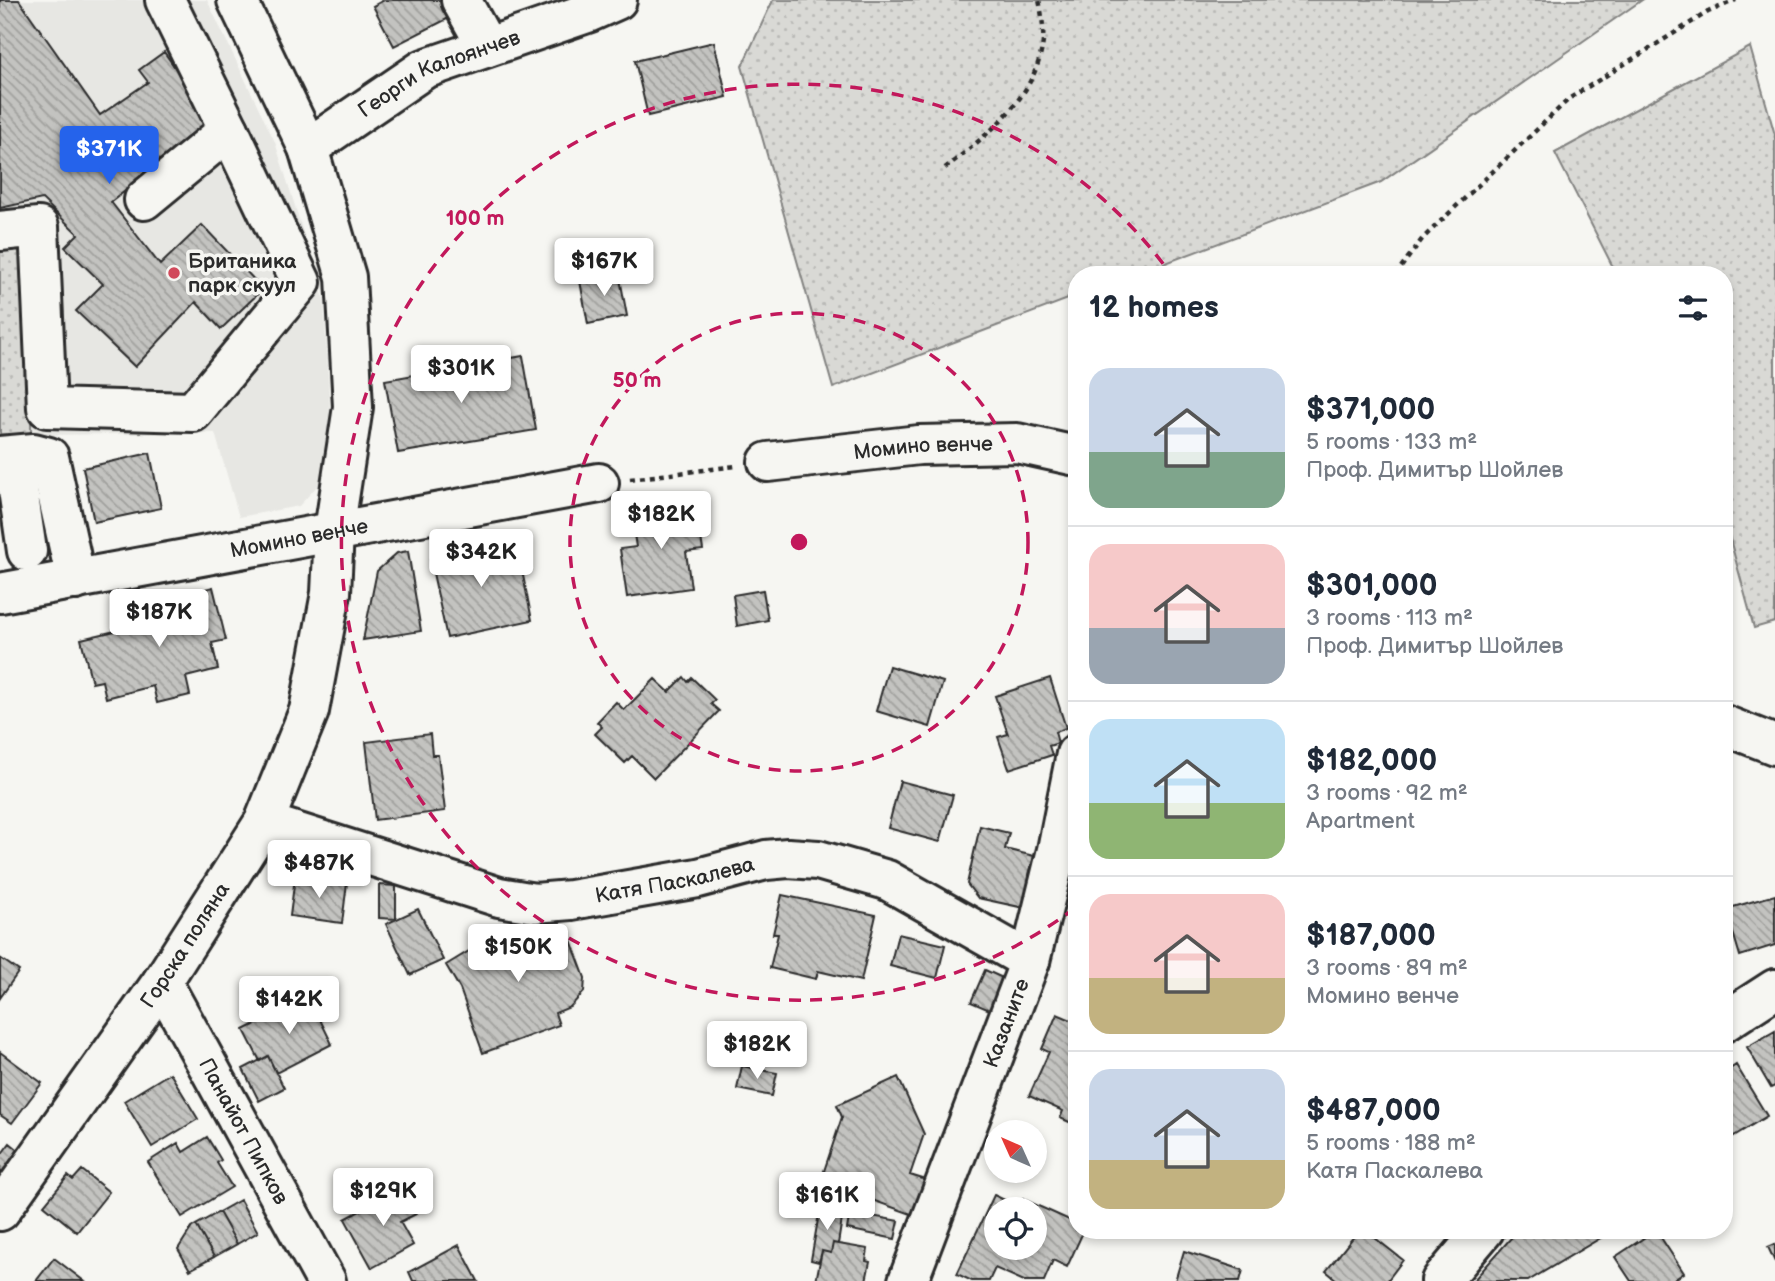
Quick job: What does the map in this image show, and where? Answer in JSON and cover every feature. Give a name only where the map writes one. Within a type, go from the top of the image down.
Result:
[{"type":"street","points":[[0,231],[39,227],[47,408],[193,412],[302,282],[165,0]]},
{"type":"street","name":"Горска поляна","points":[[0,1211],[162,982],[264,822],[309,711],[331,593],[334,531],[353,407],[346,277],[308,148],[237,0]]},
{"type":"street","points":[[461,0],[487,47]]},
{"type":"street","name":"Георги Калоянчев","points":[[308,148],[424,69],[590,12],[617,0]]},
{"type":"street","points":[[144,200],[229,130]]},
{"type":"street","name":"Момино венче","points":[[768,462],[919,445],[1017,443],[1068,454]]},
{"type":"street","points":[[27,551],[7,456],[34,453],[49,457],[76,580]]},
{"type":"street","name":"Момино венче","points":[[0,593],[599,483]]},
{"type":"street","points":[[1733,729],[1775,745]]},
{"type":"street","name":"Казаните","points":[[908,1281],[1030,961],[1068,794]]},
{"type":"street","name":"Катя Паскалева","points":[[264,822],[499,897],[535,903],[607,895],[698,878],[766,860],[818,860],[887,880],[1030,961]]},
{"type":"street","name":"Панайот Пипков","points":[[162,982],[326,1281]]},
{"type":"street","points":[[1733,1016],[1775,989]]},
{"type":"street","points":[[1441,1281],[1476,1239]]},
{"type":"path","points":[[945,168],[996,126],[1018,100],[1032,76],[1043,45],[1038,0]]},
{"type":"path","points":[[1402,266],[1423,238],[1570,98],[1708,12],[1736,0]]},
{"type":"path","points":[[599,483],[768,462]]},
{"type":"shaded area","name":"Британика парк скуул","points":[[0,0],[207,0],[275,142],[324,299],[330,413],[327,475],[299,506],[239,517],[215,433],[31,435],[32,244],[0,246]]},
{"type":"shaded area","points":[[773,0],[1642,0],[1381,182],[1158,266],[1068,266],[1068,299],[833,388],[742,66]]},
{"type":"shaded area","points":[[1750,47],[1775,135],[1775,622],[1754,628],[1733,550],[1733,266],[1612,266],[1555,153]]},
{"type":"shaded area","points":[[32,243],[31,435],[0,434],[0,246]]},
{"type":"building","points":[[0,0],[19,0],[100,115],[148,82],[139,70],[164,52],[213,122],[111,202],[160,265],[202,225],[263,289],[221,329],[196,302],[135,367],[76,311],[103,284],[65,247],[78,234],[42,199],[0,208]]},
{"type":"building","points":[[384,0],[444,0],[453,16],[394,46],[373,6]]},
{"type":"building","points":[[714,42],[727,97],[648,116],[635,61]]},
{"type":"building","points":[[619,273],[627,316],[588,324],[580,281]]},
{"type":"building","points":[[523,356],[536,430],[398,453],[385,380]]},
{"type":"building","points":[[150,453],[161,508],[94,522],[83,468]]},
{"type":"building","points":[[696,506],[703,550],[686,552],[691,588],[627,597],[620,549],[636,547],[631,515]]},
{"type":"building","points":[[516,541],[532,620],[447,638],[430,559]]},
{"type":"building","points":[[408,551],[421,631],[363,640],[377,571],[397,553]]},
{"type":"building","points":[[213,587],[226,640],[212,643],[218,669],[186,677],[190,695],[157,703],[153,686],[106,698],[102,681],[92,683],[81,639],[145,624],[143,617],[163,611],[160,601]]},
{"type":"building","points":[[763,590],[768,620],[737,626],[733,595]]},
{"type":"building","points":[[889,666],[943,682],[930,727],[876,711]]},
{"type":"building","points":[[684,677],[688,682],[692,678],[715,700],[711,704],[719,711],[654,778],[632,756],[625,763],[595,734],[602,727],[597,722],[616,702],[624,710],[655,679],[669,692]]},
{"type":"building","points":[[1050,678],[1066,728],[1055,732],[1058,743],[1049,746],[1052,755],[1009,769],[998,737],[1008,734],[995,696]]},
{"type":"building","points":[[430,734],[432,755],[438,755],[445,811],[375,820],[366,742]]},
{"type":"building","points":[[900,781],[953,795],[940,842],[888,828]]},
{"type":"building","points":[[980,826],[1009,833],[1005,849],[1034,856],[1029,875],[1036,877],[1029,909],[978,898],[967,884]]},
{"type":"building","points":[[295,877],[347,883],[342,923],[290,916]]},
{"type":"building","points":[[379,885],[396,886],[396,919],[379,918]]},
{"type":"building","points":[[782,895],[876,915],[861,981],[818,971],[816,979],[770,968],[778,934],[773,934]]},
{"type":"building","points":[[1775,895],[1775,945],[1740,956],[1733,932],[1733,907]]},
{"type":"building","points":[[418,909],[443,960],[410,975],[386,924]]},
{"type":"building","points":[[542,921],[549,940],[568,932],[585,978],[584,992],[570,1007],[555,1013],[559,1025],[483,1053],[460,989],[446,965],[479,945]]},
{"type":"building","points":[[898,934],[945,945],[937,978],[890,966]]},
{"type":"building","points":[[0,958],[19,971],[0,998]]},
{"type":"building","points":[[985,970],[1016,984],[1001,1015],[971,1002]]},
{"type":"building","points":[[309,997],[332,1044],[276,1073],[268,1056],[260,1061],[244,1030]]},
{"type":"building","points":[[1057,1014],[1068,1019],[1068,1122],[1060,1118],[1063,1111],[1029,1096],[1049,1052],[1042,1049]]},
{"type":"building","points":[[1775,1031],[1775,1086],[1771,1088],[1747,1047]]},
{"type":"building","points":[[0,1052],[42,1083],[12,1123],[0,1115]]},
{"type":"building","points":[[268,1056],[284,1088],[259,1101],[243,1069]]},
{"type":"building","points":[[1736,1065],[1767,1116],[1733,1137],[1733,1067]]},
{"type":"building","points":[[742,1066],[777,1073],[772,1096],[737,1089]]},
{"type":"building","points":[[170,1073],[198,1119],[152,1147],[124,1101]]},
{"type":"building","points":[[898,1077],[924,1134],[910,1175],[926,1180],[914,1215],[866,1198],[869,1189],[823,1174],[842,1117],[837,1105]]},
{"type":"building","points":[[207,1137],[221,1160],[217,1163],[232,1187],[182,1217],[148,1162],[178,1143],[183,1152]]},
{"type":"building","points":[[10,1143],[26,1156],[0,1178],[0,1156]]},
{"type":"building","points":[[82,1170],[109,1192],[77,1232],[44,1205],[68,1176],[73,1180]]},
{"type":"building","points":[[402,1188],[416,1214],[400,1222],[413,1245],[372,1268],[345,1219]]},
{"type":"building","points":[[240,1200],[258,1232],[237,1244],[219,1212]]},
{"type":"building","points":[[820,1208],[843,1212],[838,1244],[833,1243],[831,1253],[822,1251],[819,1262],[811,1260]]},
{"type":"building","points":[[1047,1210],[1068,1219],[1068,1239],[1080,1239],[1067,1267],[1053,1260],[1044,1281],[1024,1281],[995,1268],[989,1281],[972,1281],[957,1274],[984,1216],[984,1260],[1047,1260]]},
{"type":"building","points":[[219,1212],[237,1244],[214,1257],[196,1225]]},
{"type":"building","points":[[850,1212],[899,1221],[895,1239],[847,1229]]},
{"type":"building","points":[[196,1225],[214,1257],[190,1270],[178,1249]]},
{"type":"building","points":[[1352,1239],[1376,1239],[1403,1260],[1387,1281],[1338,1281],[1326,1271]]},
{"type":"building","points":[[1510,1239],[1599,1239],[1528,1281],[1473,1281]]},
{"type":"building","points":[[1642,1239],[1662,1239],[1684,1273],[1672,1281],[1631,1281],[1615,1257]]},
{"type":"building","points":[[833,1243],[868,1249],[866,1261],[870,1262],[866,1281],[816,1281],[822,1251],[831,1253]]},
{"type":"building","points":[[1775,1244],[1775,1262],[1768,1247]]},
{"type":"building","points":[[459,1245],[478,1281],[413,1281],[409,1272]]},
{"type":"building","points":[[1184,1251],[1243,1270],[1240,1281],[1175,1281]]},
{"type":"building","points":[[54,1258],[84,1281],[36,1281]]},
{"type":"place","name":"Британика парк скуул","points":[[174,273]]}]
